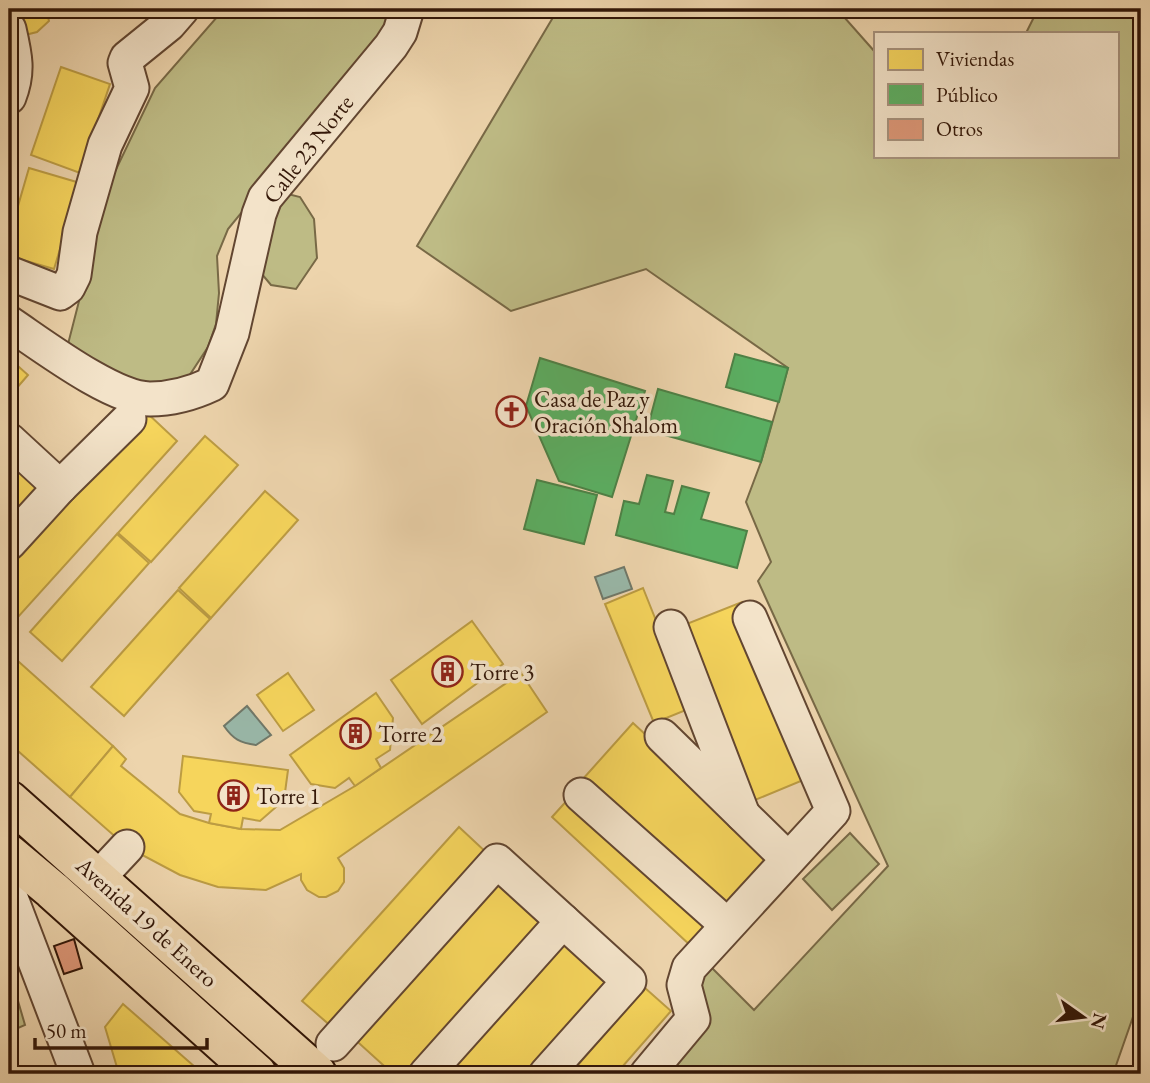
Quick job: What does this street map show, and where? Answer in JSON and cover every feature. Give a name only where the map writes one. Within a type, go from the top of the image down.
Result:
[{"type":"main road","name":"Avenida 19 de Enero","points":[[13,811],[325,1059]]},
{"type":"main road","name":"Avenida 19 de Enero","points":[[9,854],[257,1074]]},
{"type":"street","points":[[9,273],[60,293],[68,287],[74,275],[80,232],[105,145],[132,88],[125,63],[127,58],[169,24],[182,9]]},
{"type":"street","name":"Calle 23 Norte","points":[[9,323],[115,392],[149,400],[190,395],[212,384],[232,333],[265,198],[391,46],[400,32],[407,9]]},
{"type":"street","points":[[9,97],[16,78],[17,60],[10,34]]},
{"type":"street","points":[[9,543],[60,487],[129,419]]},
{"type":"street","points":[[9,440],[60,487]]},
{"type":"street","points":[[647,1074],[693,1019],[684,985],[690,968],[699,955],[833,811],[750,618]]},
{"type":"street","points":[[671,627],[743,815]]},
{"type":"street","points":[[662,736],[788,859]]},
{"type":"street","points":[[581,795],[727,925]]},
{"type":"street","points":[[97,878],[127,847]]},
{"type":"street","points":[[325,1059],[497,861],[629,981],[546,1074]]},
{"type":"street","points":[[9,893],[78,1074]]},
{"type":"street","points":[[426,1074],[563,920]]},
{"type":"shaded area","points":[[224,9],[398,9],[371,55],[228,229],[217,256],[219,293],[216,324],[208,347],[187,379],[153,387],[110,377],[67,348],[109,184],[155,88]]},
{"type":"shaded area","points":[[558,9],[837,9],[874,51],[874,158],[1118,158],[1118,32],[1026,32],[1038,9],[1141,9],[1141,994],[1113,1074],[664,1074],[699,955],[754,1010],[888,866],[758,581],[771,562],[746,502],[761,462],[788,368],[646,269],[511,311],[417,246]]},
{"type":"shaded area","points":[[280,192],[300,197],[314,219],[317,258],[296,289],[271,285],[256,267]]},
{"type":"shaded area","points":[[624,567],[632,589],[603,599],[595,577]]},
{"type":"shaded area","points":[[247,706],[271,735],[256,745],[237,740],[224,726]]},
{"type":"shaded area","points":[[850,833],[879,864],[832,910],[803,879]]},
{"type":"shaded area","points":[[9,970],[25,1025],[9,1032]]},
{"type":"building: Viviendas","points":[[15,9],[46,9],[49,21],[37,32],[21,36]]},
{"type":"building: Viviendas","points":[[61,67],[110,84],[80,173],[31,155]]},
{"type":"building: Viviendas","points":[[29,168],[80,183],[54,269],[9,256],[9,237]]},
{"type":"building: Viviendas","points":[[9,358],[28,375],[9,397]]},
{"type":"building: Viviendas","points":[[146,412],[177,441],[9,627],[9,561]]},
{"type":"building: Viviendas","points":[[205,436],[238,465],[151,562],[118,533]]},
{"type":"building: Viviendas","points":[[9,445],[51,483],[9,530]]},
{"type":"building: Viviendas","points":[[265,491],[298,520],[211,618],[179,588]]},
{"type":"building: Viviendas","points":[[117,534],[149,563],[62,661],[30,632]]},
{"type":"building: Viviendas","points":[[643,588],[691,708],[654,723],[605,604]]},
{"type":"building: Viviendas","points":[[178,590],[210,619],[124,716],[91,687]]},
{"type":"building: Viviendas","points":[[742,602],[813,776],[755,800],[684,625]]},
{"type":"building: Viviendas","name":"Torre 3","points":[[472,621],[503,664],[422,724],[391,680]]},
{"type":"building: Viviendas","points":[[9,653],[113,746],[70,797],[9,743]]},
{"type":"building: Viviendas","points":[[288,673],[314,710],[283,731],[257,695]]},
{"type":"building: Viviendas","points":[[521,673],[547,712],[338,858],[344,868],[344,882],[338,891],[326,897],[319,897],[307,890],[301,880],[301,874],[266,890],[218,887],[180,875],[127,847],[70,797],[113,746],[126,759],[121,766],[180,814],[241,829],[280,830],[355,786]]},
{"type":"building: Viviendas","name":"Torre 2","points":[[376,693],[393,718],[390,750],[376,759],[381,768],[355,786],[349,778],[335,788],[311,784],[290,755]]},
{"type":"building: Viviendas","points":[[633,723],[777,856],[726,912],[582,780]]},
{"type":"building: Viviendas","name":"Torre 1","points":[[183,756],[288,770],[284,800],[260,821],[243,818],[241,829],[209,823],[211,814],[194,811],[179,792]]},
{"type":"building: Viviendas","points":[[571,796],[710,925],[691,946],[552,817]]},
{"type":"building: Viviendas","points":[[459,827],[488,854],[332,1027],[302,1001]]},
{"type":"building: Viviendas","points":[[500,870],[553,919],[411,1074],[393,1074],[350,1035]]},
{"type":"building: Viviendas","points":[[566,932],[618,981],[533,1074],[436,1074]]},
{"type":"building: Viviendas","points":[[645,988],[671,1011],[616,1074],[570,1074]]},
{"type":"building: Viviendas","points":[[123,1004],[203,1074],[119,1074],[105,1027]]},
{"type":"building: Público","points":[[735,354],[788,368],[779,402],[726,387]]},
{"type":"building: Público","points":[[540,358],[645,391],[612,497],[559,481],[526,406]]},
{"type":"building: Público","points":[[658,389],[772,422],[761,462],[647,430]]},
{"type":"building: Público","points":[[647,475],[673,481],[665,512],[674,514],[682,486],[709,493],[701,519],[747,531],[737,568],[616,535],[624,501],[639,504]]},
{"type":"building: Público","points":[[537,480],[597,495],[584,544],[524,529]]},
{"type":"building: Otros","points":[[74,939],[82,968],[64,974],[54,946]]},
{"type":"place","name":"Casa de Paz y Oración Shalom","points":[[511,412]]},
{"type":"place","name":"Torre 3","points":[[447,672]]},
{"type":"place","name":"Torre 2","points":[[355,734]]},
{"type":"place","name":"Torre 1","points":[[233,796]]}]
